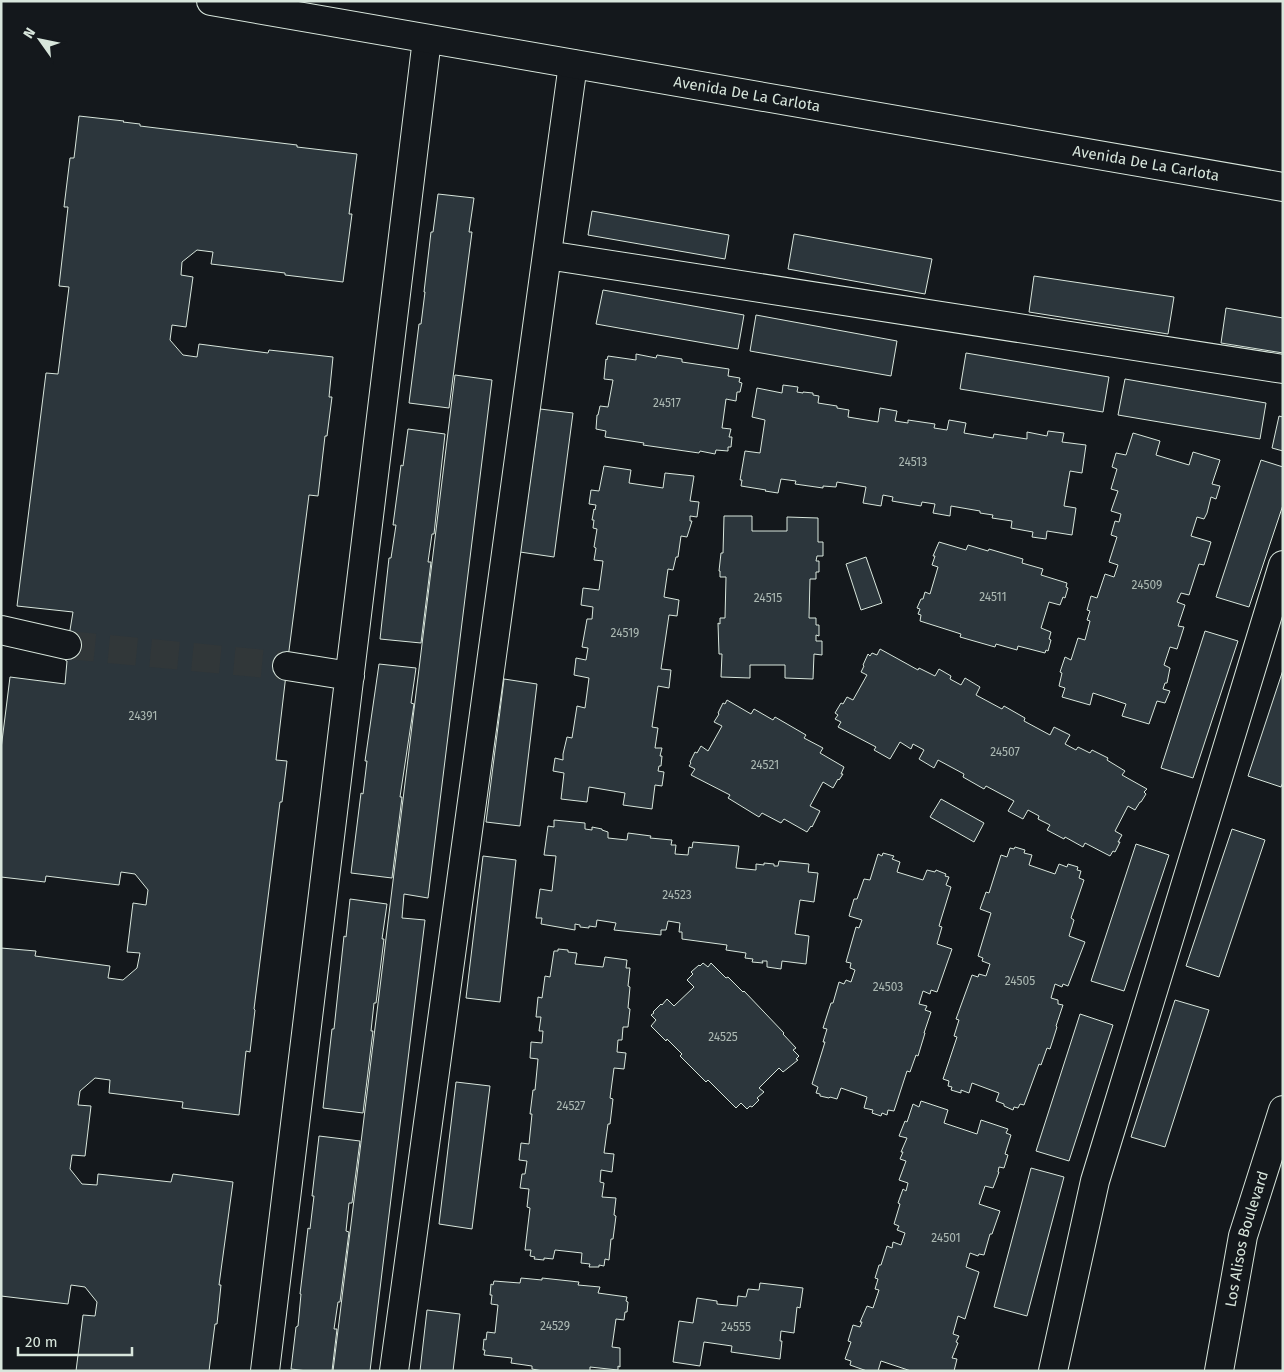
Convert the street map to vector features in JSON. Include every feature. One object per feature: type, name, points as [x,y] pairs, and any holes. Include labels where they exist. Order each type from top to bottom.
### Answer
[{"type":"main road","name":"Avenida De La Carlota","points":[[211,1],[1283,187]]},
{"type":"main road","points":[[265,1371],[427,39]]},
{"type":"main road","points":[[394,1371],[573,64]]},
{"type":"main road","points":[[547,255],[1283,369]]},
{"type":"main road","points":[[1053,1371],[1095,1181],[1283,565]]},
{"type":"main road","points":[[1,630],[67,645]]},
{"type":"main road","points":[[287,666],[350,676]]},
{"type":"main road","name":"Los Alisos Boulevard","points":[[1219,1371],[1243,1236],[1283,1110]]},
{"type":"building","points":[[79,116],[124,121],[140,124],[140,126],[357,154],[349,214],[352,214],[343,282],[211,264],[213,252],[197,250],[182,262],[181,275],[193,277],[186,327],[172,325],[170,340],[183,355],[197,357],[199,344],[268,353],[269,350],[333,357],[329,397],[332,397],[327,436],[325,436],[318,496],[309,495],[287,666],[276,760],[287,761],[282,802],[280,802],[250,1052],[246,1051],[239,1115],[182,1108],[183,1102],[109,1093],[110,1080],[95,1078],[80,1091],[78,1105],[91,1106],[85,1156],[72,1155],[70,1169],[82,1184],[97,1185],[98,1174],[171,1182],[173,1174],[233,1182],[219,1285],[221,1285],[217,1324],[215,1324],[209,1371],[76,1371],[83,1315],[95,1316],[97,1302],[85,1287],[71,1285],[68,1304],[1,1296],[1,948],[36,951],[35,956],[110,966],[108,978],[123,980],[137,968],[140,953],[127,952],[133,903],[146,905],[148,890],[135,874],[121,872],[119,885],[46,876],[45,882],[1,877],[1,749],[10,677],[65,684],[67,661],[65,660],[73,612],[17,606],[46,373],[58,374],[69,287],[59,286],[68,207],[64,207],[70,158],[74,158]]},
{"type":"building","points":[[438,194],[474,198],[469,232],[472,232],[449,408],[409,403],[419,324],[421,324],[431,232],[433,232]]},
{"type":"building","points":[[592,211],[729,235],[725,259],[588,235]]},
{"type":"building","points":[[794,234],[932,259],[925,294],[788,269]]},
{"type":"building","points":[[1034,276],[1174,297],[1168,334],[1029,312]]},
{"type":"building","points":[[603,290],[744,315],[738,349],[596,324]]},
{"type":"building","points":[[1226,308],[1283,318],[1283,353],[1221,343]]},
{"type":"building","points":[[756,315],[897,341],[891,376],[750,351]]},
{"type":"building","points":[[966,353],[1109,377],[1103,412],[960,389]]},
{"type":"building","points":[[636,354],[656,358],[657,355],[682,359],[682,362],[729,369],[728,376],[740,378],[739,382],[742,383],[740,392],[737,392],[736,401],[726,399],[722,428],[731,429],[729,437],[732,437],[731,447],[728,447],[728,451],[716,450],[715,454],[700,451],[699,453],[643,445],[644,443],[605,437],[606,431],[596,429],[600,406],[608,407],[613,380],[604,379],[606,359],[608,356],[636,360]]},
{"type":"building","points":[[455,375],[492,380],[428,898],[404,894],[402,918],[425,920],[370,1371],[333,1371]]},
{"type":"building","points":[[1125,379],[1266,403],[1260,439],[1118,415]]},
{"type":"building","points":[[783,385],[798,387],[797,392],[813,393],[813,395],[819,396],[818,403],[849,410],[848,417],[878,422],[880,408],[897,411],[895,421],[908,423],[908,420],[935,424],[934,428],[947,430],[949,420],[966,423],[964,433],[993,438],[994,434],[1027,439],[1027,432],[1047,436],[1048,431],[1064,433],[1062,442],[1086,445],[1082,473],[1070,471],[1064,506],[1076,508],[1072,535],[1047,531],[1046,539],[1032,537],[1033,532],[1011,528],[1012,521],[992,518],[993,515],[980,513],[980,511],[951,506],[950,516],[933,513],[935,504],[922,502],[921,506],[892,501],[893,497],[883,495],[881,506],[863,503],[866,487],[837,482],[836,487],[823,486],[823,488],[795,484],[796,481],[781,479],[778,493],[741,486],[742,480],[740,480],[745,451],[760,453],[765,420],[752,417],[757,388],[782,393]]},
{"type":"building","points":[[540,409],[573,413],[554,557],[520,552]]},
{"type":"building","points":[[1279,416],[1283,417],[1283,451],[1272,448]]},
{"type":"building","points":[[408,429],[445,434],[434,534],[432,534],[428,562],[431,562],[421,643],[380,639],[389,558],[391,558],[396,525],[393,525],[401,465],[403,466]]},
{"type":"building","points":[[1133,433],[1160,441],[1156,455],[1189,465],[1193,452],[1220,460],[1212,484],[1220,486],[1216,499],[1211,497],[1204,519],[1197,517],[1191,536],[1211,542],[1204,565],[1199,564],[1189,595],[1181,593],[1177,602],[1185,605],[1178,626],[1184,627],[1177,649],[1170,647],[1164,665],[1170,668],[1167,683],[1165,683],[1163,689],[1170,691],[1165,703],[1157,701],[1149,724],[1122,716],[1126,704],[1093,693],[1090,705],[1062,697],[1065,688],[1059,686],[1062,673],[1060,672],[1065,657],[1071,660],[1078,638],[1085,640],[1090,621],[1087,620],[1090,611],[1087,610],[1091,596],[1097,598],[1105,574],[1114,577],[1118,565],[1109,562],[1117,537],[1111,535],[1115,521],[1119,522],[1121,514],[1111,511],[1118,491],[1111,489],[1117,469],[1112,467],[1116,453],[1126,455]]},
{"type":"building","points":[[1261,460],[1283,467],[1283,505],[1249,607],[1216,597]]},
{"type":"building","points":[[604,466],[631,470],[629,483],[663,488],[665,473],[694,476],[690,501],[699,502],[697,517],[690,516],[690,521],[692,521],[687,537],[681,536],[678,557],[676,557],[673,570],[668,569],[664,597],[679,600],[677,616],[669,615],[661,669],[671,670],[669,688],[658,686],[652,727],[658,728],[655,748],[662,748],[660,756],[662,756],[661,766],[659,766],[658,771],[664,772],[662,786],[655,785],[652,809],[623,805],[625,793],[589,787],[587,802],[561,799],[564,773],[553,771],[555,758],[563,760],[567,737],[572,738],[577,706],[585,708],[589,678],[574,675],[576,658],[586,660],[588,648],[582,647],[587,619],[592,619],[593,607],[581,605],[583,588],[599,590],[603,561],[594,560],[597,529],[593,528],[594,520],[592,520],[596,505],[589,504],[591,490],[599,491]]},
{"type":"building","points":[[724,516],[752,516],[752,531],[787,531],[787,517],[818,518],[818,542],[823,542],[823,556],[817,556],[816,561],[819,561],[819,572],[816,572],[816,579],[810,579],[809,618],[816,618],[816,625],[819,625],[819,636],[816,635],[816,641],[822,641],[822,655],[814,654],[813,679],[785,678],[785,665],[750,665],[750,678],[721,677],[722,654],[719,654],[718,623],[720,624],[720,618],[725,618],[726,577],[720,577],[719,571],[721,553],[723,553]]},
{"type":"building","points":[[939,542],[966,550],[968,545],[988,551],[989,549],[1023,559],[1022,563],[1043,569],[1041,575],[1067,583],[1066,587],[1068,588],[1065,598],[1063,597],[1060,605],[1049,602],[1041,628],[1051,632],[1048,651],[1046,650],[1045,653],[1018,646],[1017,650],[996,644],[995,647],[960,637],[961,634],[920,621],[921,615],[918,614],[920,609],[917,608],[925,592],[930,594],[938,567],[932,565],[935,556],[933,556]]},
{"type":"building","points":[[866,557],[882,603],[861,610],[846,564]]},
{"type":"building","points":[[1205,631],[1238,641],[1193,778],[1161,768]]},
{"type":"building","points":[[880,649],[918,670],[919,668],[935,676],[939,669],[951,676],[950,679],[961,685],[965,678],[980,687],[976,695],[1002,709],[1004,706],[1025,718],[1024,721],[1050,735],[1054,727],[1070,735],[1065,744],[1076,750],[1078,747],[1090,753],[1092,750],[1108,758],[1107,760],[1125,771],[1122,775],[1147,789],[1144,792],[1146,794],[1135,810],[1128,806],[1115,831],[1122,835],[1115,852],[1113,851],[1110,856],[1085,843],[1083,847],[1065,837],[1064,839],[1047,830],[1050,825],[1038,819],[1039,816],[1028,810],[1023,819],[1008,811],[1014,801],[986,786],[984,789],[963,777],[964,774],[938,760],[934,768],[919,759],[924,750],[913,744],[911,749],[900,742],[890,759],[874,750],[876,747],[838,727],[841,722],[835,719],[838,715],[835,713],[847,697],[853,700],[867,675],[861,672],[868,654],[870,656],[872,653],[877,655]]},
{"type":"building","points":[[379,664],[416,668],[411,703],[414,704],[400,797],[402,797],[392,878],[351,873]]},
{"type":"building","points":[[1283,670],[1283,782],[1281,787],[1248,776]]},
{"type":"building","points":[[504,679],[537,684],[520,826],[486,822]]},
{"type":"building","points":[[727,700],[751,714],[754,709],[773,720],[775,717],[806,735],[804,738],[823,748],[820,753],[844,767],[841,774],[843,774],[833,788],[823,782],[810,806],[820,811],[812,827],[807,832],[784,819],[781,823],[762,813],[759,817],[728,798],[730,795],[691,775],[695,769],[689,766],[695,752],[697,753],[701,746],[708,751],[722,726],[714,722],[723,703],[725,704]]},
{"type":"building","points":[[941,799],[984,823],[974,842],[930,817]]},
{"type":"building","points":[[554,820],[585,823],[585,829],[592,830],[592,827],[608,832],[608,838],[627,840],[628,833],[672,840],[671,845],[676,845],[675,854],[688,855],[689,847],[692,848],[693,842],[739,846],[736,868],[756,870],[756,864],[764,865],[764,863],[778,866],[779,861],[809,864],[808,872],[818,873],[814,902],[800,900],[795,934],[809,936],[806,964],[782,961],[781,969],[767,967],[767,961],[762,961],[763,963],[752,962],[753,959],[745,958],[746,953],[726,950],[727,945],[682,939],[682,932],[679,932],[680,923],[668,921],[666,930],[661,930],[661,935],[614,930],[616,923],[597,920],[596,927],[580,927],[580,925],[575,924],[575,930],[541,924],[542,918],[536,918],[540,889],[552,891],[556,856],[544,855],[548,826],[554,827]]},
{"type":"building","points":[[1232,829],[1265,840],[1219,977],[1186,966]]},
{"type":"building","points":[[1136,844],[1169,855],[1124,991],[1091,981]]},
{"type":"building","points":[[1015,847],[1025,850],[1024,853],[1032,855],[1029,865],[1055,874],[1059,864],[1067,867],[1068,864],[1078,867],[1077,870],[1081,871],[1079,878],[1084,880],[1071,918],[1074,920],[1069,936],[1085,942],[1068,986],[1063,984],[1062,987],[1055,984],[1051,998],[1058,1000],[1058,1004],[1063,1005],[1050,1049],[1047,1048],[1041,1065],[1039,1064],[1024,1105],[1020,1104],[1018,1108],[1014,1107],[1013,1110],[996,1101],[999,1093],[972,1083],[969,1093],[961,1090],[961,1093],[951,1090],[952,1087],[948,1086],[949,1081],[943,1079],[957,1037],[954,1036],[959,1020],[956,1019],[972,975],[978,977],[979,974],[986,976],[990,964],[982,961],[983,958],[978,956],[991,913],[980,909],[986,892],[989,893],[1001,855],[1007,857],[1010,848],[1014,849]]},
{"type":"building","points":[[883,853],[894,856],[892,859],[900,862],[897,872],[923,880],[927,870],[935,872],[936,870],[949,877],[946,885],[951,887],[939,926],[942,927],[937,944],[952,949],[937,992],[931,990],[930,994],[923,991],[919,1004],[927,1006],[925,1010],[931,1012],[918,1056],[916,1055],[910,1072],[907,1071],[894,1111],[888,1110],[887,1115],[882,1113],[881,1116],[872,1113],[873,1110],[864,1108],[867,1097],[841,1088],[837,1099],[820,1096],[820,1094],[816,1093],[818,1087],[812,1084],[825,1042],[823,1042],[827,1029],[823,1028],[831,1003],[833,1003],[839,982],[844,984],[846,980],[851,982],[855,970],[850,968],[851,963],[846,962],[856,927],[859,928],[862,920],[849,916],[854,899],[857,899],[864,879],[870,880],[878,854],[882,856]]},
{"type":"building","points":[[483,856],[516,860],[500,1002],[466,998]]},
{"type":"building","points":[[350,899],[387,904],[376,1003],[374,1003],[371,1031],[373,1031],[363,1113],[323,1108]]},
{"type":"building","points":[[558,949],[577,953],[575,964],[603,967],[605,957],[627,960],[626,968],[630,968],[628,1027],[623,1027],[622,1040],[618,1040],[617,1052],[626,1053],[624,1069],[614,1068],[610,1098],[613,1099],[604,1153],[614,1154],[612,1172],[601,1170],[600,1182],[604,1183],[602,1197],[616,1198],[614,1215],[616,1216],[609,1260],[605,1259],[604,1266],[599,1265],[599,1267],[589,1267],[590,1264],[581,1263],[582,1253],[555,1250],[553,1259],[544,1258],[544,1260],[534,1259],[535,1257],[530,1256],[531,1250],[525,1250],[530,1208],[527,1207],[529,1189],[520,1188],[522,1174],[525,1174],[527,1161],[519,1160],[521,1143],[529,1144],[532,1114],[530,1114],[533,1090],[535,1090],[538,1059],[530,1058],[531,1042],[542,1043],[543,1031],[539,1031],[541,1017],[536,1017],[538,997],[542,998],[545,976],[550,977],[554,951],[558,951]]},
{"type":"building","points":[[703,963],[708,967],[711,963],[726,978],[728,977],[744,991],[784,1033],[796,1048],[793,1050],[799,1056],[796,1059],[798,1060],[783,1072],[779,1068],[759,1088],[764,1092],[757,1098],[759,1100],[752,1107],[750,1106],[747,1109],[741,1103],[736,1108],[708,1080],[706,1082],[680,1056],[682,1054],[651,1026],[656,1020],[651,1015],[661,1004],[667,999],[674,1006],[694,987],[687,980],[693,974],[691,972]]},
{"type":"building","points":[[1175,1000],[1209,1010],[1165,1147],[1131,1137]]},
{"type":"building","points":[[1080,1014],[1113,1025],[1069,1161],[1036,1151]]},
{"type":"building","points":[[456,1082],[490,1086],[472,1229],[439,1224]]},
{"type":"building","points":[[921,1101],[948,1110],[944,1123],[977,1134],[981,1120],[1008,1129],[1006,1133],[1011,1135],[1005,1154],[1008,1155],[1004,1168],[999,1167],[993,1188],[985,1186],[979,1204],[1000,1211],[992,1234],[990,1234],[984,1255],[979,1254],[978,1256],[970,1253],[966,1267],[979,1272],[965,1319],[958,1316],[953,1334],[959,1336],[952,1358],[957,1359],[954,1371],[911,1371],[881,1361],[878,1371],[867,1371],[850,1365],[851,1361],[845,1359],[851,1342],[848,1341],[853,1325],[860,1327],[862,1322],[860,1322],[867,1306],[873,1308],[879,1290],[875,1289],[878,1279],[875,1278],[887,1246],[892,1248],[893,1242],[901,1245],[905,1233],[897,1230],[899,1226],[894,1224],[900,1204],[898,1203],[903,1189],[906,1191],[908,1183],[899,1180],[906,1161],[900,1159],[907,1138],[899,1136],[905,1121],[907,1122],[913,1104],[919,1107]]},
{"type":"building","points":[[319,1136],[360,1141],[352,1203],[349,1203],[346,1231],[349,1232],[340,1302],[338,1302],[334,1329],[337,1329],[332,1371],[291,1369],[296,1327],[298,1326],[308,1228],[310,1229],[314,1196],[312,1196]]},
{"type":"building","points":[[1031,1168],[1064,1177],[1027,1316],[994,1307]]},
{"type":"building","points":[[521,1278],[579,1282],[578,1285],[600,1287],[598,1293],[627,1297],[627,1312],[625,1312],[624,1320],[616,1319],[612,1347],[620,1348],[620,1367],[618,1366],[618,1370],[590,1367],[590,1371],[543,1371],[532,1369],[532,1366],[511,1363],[512,1358],[484,1355],[484,1339],[486,1340],[487,1332],[495,1333],[498,1305],[491,1304],[491,1284],[493,1285],[494,1281],[520,1283]]},
{"type":"building","points":[[760,1283],[803,1288],[800,1308],[797,1307],[794,1333],[781,1331],[780,1359],[731,1352],[732,1346],[704,1342],[700,1366],[673,1362],[679,1321],[693,1323],[697,1298],[717,1301],[717,1304],[737,1306],[738,1296],[746,1297],[748,1289],[759,1290]]},
{"type":"building","points":[[427,1310],[460,1314],[453,1371],[420,1371]]},
{"type":"tunnel","points":[[67,645],[287,666]]}]
